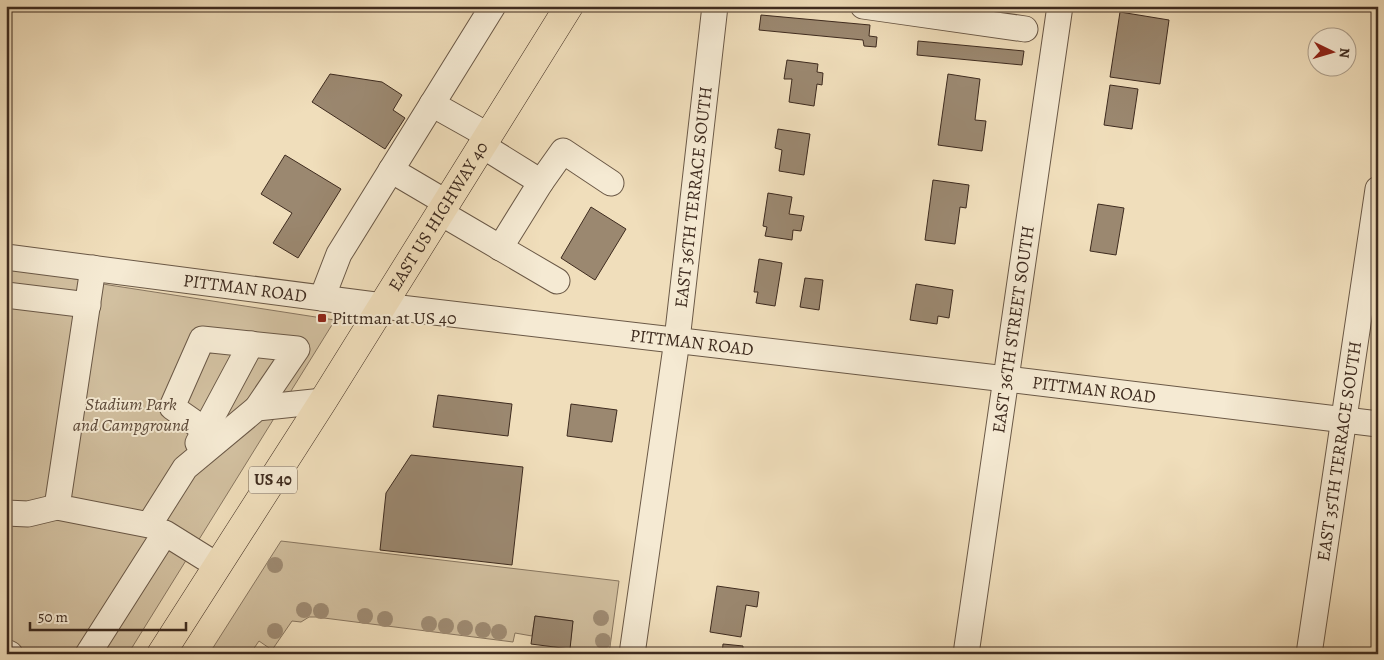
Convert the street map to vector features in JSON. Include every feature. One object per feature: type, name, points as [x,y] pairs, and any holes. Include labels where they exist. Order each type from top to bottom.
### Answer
[{"type":"main road","name":"EAST US HIGHWAY 40","points":[[161,654],[323,402],[569,6]]},
{"type":"street","points":[[322,298],[339,254],[493,6]]},
{"type":"street","name":"EAST 36TH TERRACE SOUTH","points":[[632,654],[677,340],[716,6]]},
{"type":"street","points":[[863,6],[1025,29]]},
{"type":"street","name":"EAST 36TH STREET SOUTH","points":[[966,654],[1060,6]]},
{"type":"street","points":[[432,104],[541,182]]},
{"type":"street","points":[[500,248],[563,150],[611,183]]},
{"type":"street","points":[[391,170],[500,248],[557,281]]},
{"type":"street","name":"EAST 35TH TERRACE SOUTH","points":[[1308,654],[1378,189]]},
{"type":"street","name":"PITTMAN ROAD","points":[[6,257],[383,306],[1006,378],[1378,424]]},
{"type":"street","points":[[57,507],[93,268]]},
{"type":"street","points":[[6,295],[88,305]]},
{"type":"street","points":[[185,468],[257,408],[297,348],[202,339],[172,407],[205,430]]},
{"type":"street","points":[[88,654],[157,529],[185,468],[251,344]]},
{"type":"street","points":[[257,408],[323,402]]},
{"type":"street","points":[[6,512],[28,514],[57,507],[157,529],[218,566]]},
{"type":"street","points":[[6,652],[10,654]]},
{"type":"green space","name":"Stadium Park and Campground","points":[[6,267],[335,320],[128,654],[6,654]]},
{"type":"green space","points":[[281,541],[619,581],[609,654],[569,654],[573,621],[535,616],[532,636],[515,633],[513,642],[309,617],[301,622],[292,621],[272,650],[259,641],[250,654],[209,654]]},
{"type":"building","points":[[1120,12],[1169,20],[1160,84],[1110,77]]},
{"type":"building","points":[[761,15],[870,25],[869,36],[877,37],[876,47],[864,46],[863,40],[759,30]]},
{"type":"building","points":[[918,41],[1024,51],[1022,65],[917,55]]},
{"type":"building","points":[[787,60],[818,64],[817,72],[823,73],[822,85],[817,84],[814,106],[789,102],[792,79],[784,79]]},
{"type":"building","points":[[330,74],[382,82],[402,95],[393,110],[405,118],[385,149],[312,102]]},
{"type":"building","points":[[948,74],[980,79],[975,120],[986,121],[982,151],[938,145]]},
{"type":"building","points":[[1110,85],[1138,89],[1132,129],[1104,125]]},
{"type":"building","points":[[778,129],[810,134],[804,175],[779,171],[782,150],[775,148]]},
{"type":"building","points":[[285,155],[341,189],[298,258],[273,243],[292,213],[261,194]]},
{"type":"building","points":[[933,180],[969,185],[966,208],[960,207],[955,244],[925,240]]},
{"type":"building","points":[[768,193],[792,197],[789,214],[804,216],[801,231],[793,230],[792,240],[765,236],[767,227],[763,226]]},
{"type":"building","points":[[1098,204],[1124,208],[1116,255],[1090,251]]},
{"type":"building","points":[[591,207],[626,229],[595,280],[561,258]]},
{"type":"building","points":[[759,259],[782,263],[775,306],[756,303],[758,292],[754,292]]},
{"type":"building","points":[[805,278],[823,280],[819,310],[800,307]]},
{"type":"building","points":[[916,284],[953,290],[949,318],[938,316],[937,324],[910,320]]},
{"type":"building","points":[[438,395],[512,404],[508,436],[433,427]]},
{"type":"building","points":[[571,404],[617,410],[612,442],[567,436]]},
{"type":"building","points":[[411,455],[523,467],[512,565],[380,550],[386,493]]},
{"type":"building","points":[[717,586],[759,592],[757,607],[746,605],[741,637],[710,632]]},
{"type":"building","points":[[535,616],[573,621],[570,649],[531,644]]},
{"type":"building","points":[[723,644],[743,646],[743,654],[722,654]]},
{"type":"place","name":"Pittman at US 40","points":[[322,318]]}]
